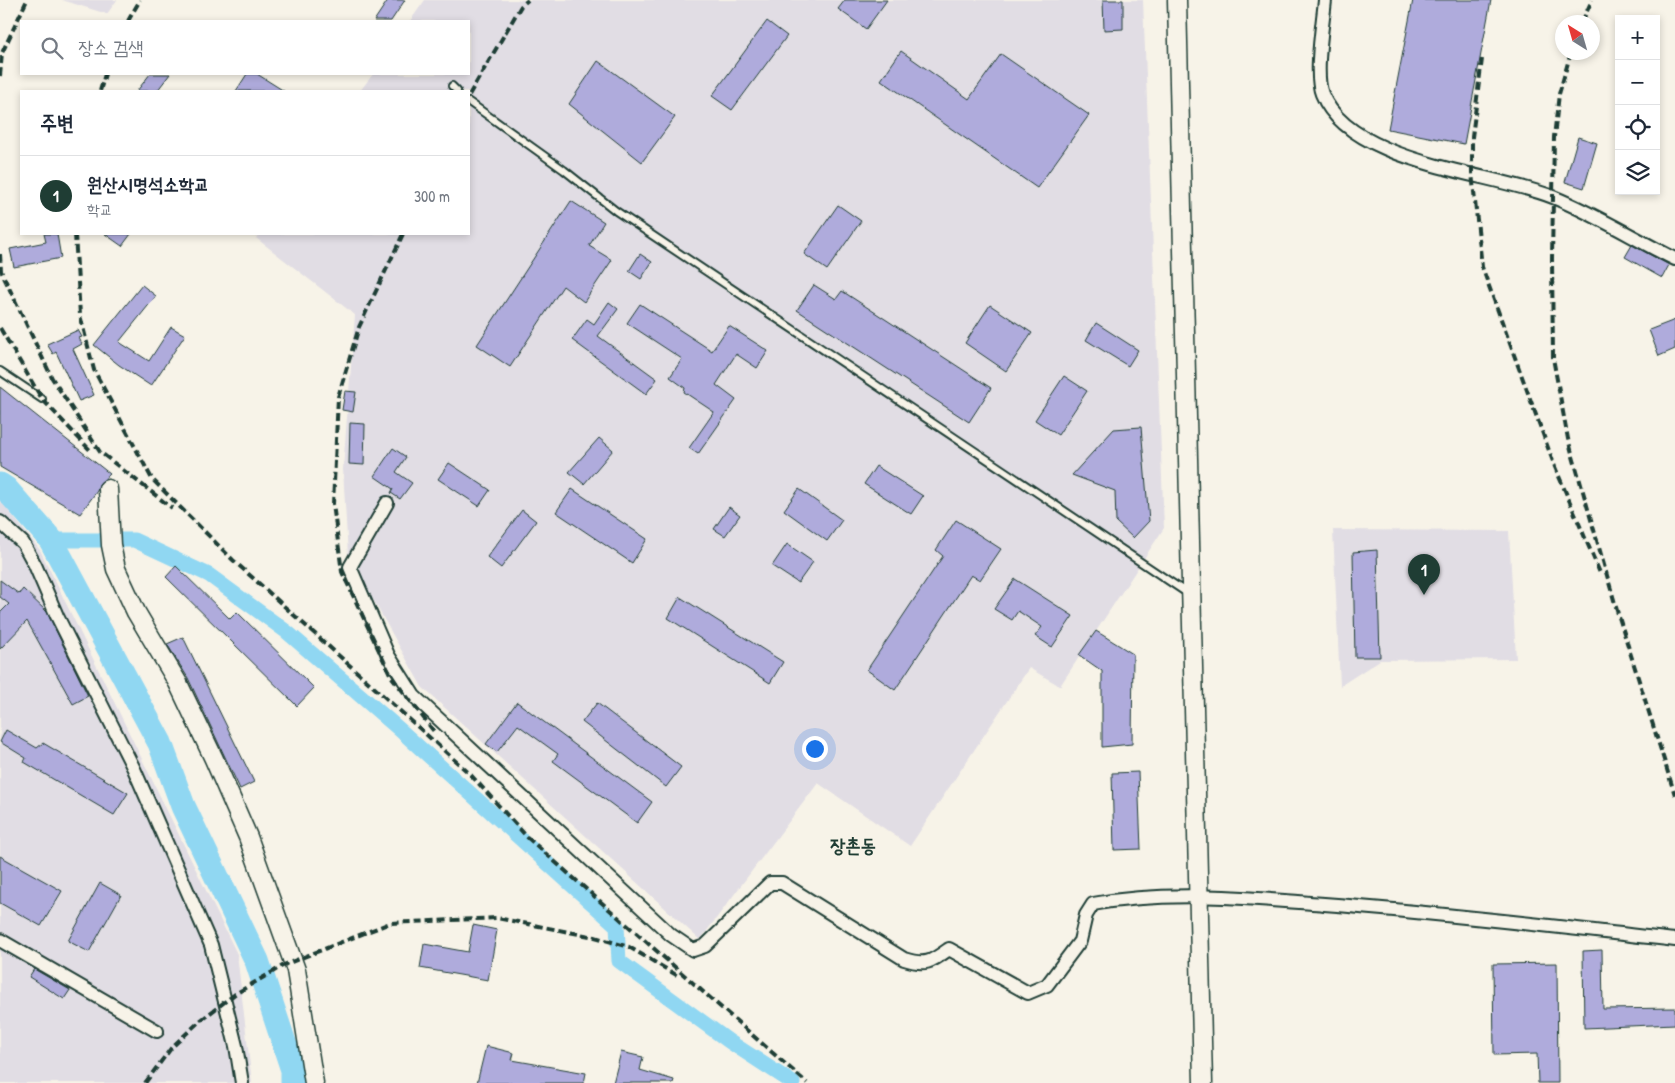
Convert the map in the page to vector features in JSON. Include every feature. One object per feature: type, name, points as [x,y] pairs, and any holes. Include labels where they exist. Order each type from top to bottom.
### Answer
[{"type":"street","points":[[1177,0],[1193,597],[1203,1083]]},
{"type":"street","points":[[1325,0],[1319,67],[1322,94],[1337,117],[1359,136],[1401,156],[1472,173],[1553,197],[1675,259]]},
{"type":"street","points":[[108,488],[111,545],[116,569],[136,612],[178,683],[248,837],[296,970],[314,1083]]},
{"type":"street","points":[[388,503],[350,567],[388,655],[414,696],[671,935],[693,950],[705,946],[770,883],[782,883],[904,959],[920,964],[937,958],[949,949],[1028,993],[1047,985],[1080,941],[1086,915],[1094,904],[1118,899],[1200,897],[1455,914],[1675,940]]},
{"type":"street","points":[[0,522],[23,544],[35,565],[57,616],[134,769],[211,945],[236,1046],[242,1083]]},
{"type":"street","points":[[0,940],[157,1031]]},
{"type":"lane","points":[[452,86],[456,90]]},
{"type":"lane","points":[[470,103],[564,170],[616,212],[1193,597]]},
{"type":"lane","points":[[0,371],[42,400]]},
{"type":"shaded area","points":[[62,0],[117,0],[107,14]]},
{"type":"shaded area","points":[[425,0],[1143,0],[1164,528],[1060,686],[1029,668],[910,846],[818,783],[700,940],[422,687],[348,555],[343,469],[355,315],[256,238],[258,235],[470,235],[470,90],[361,90],[372,75],[470,75],[470,20],[411,20]]},
{"type":"shaded area","points":[[0,500],[40,550],[237,954],[252,1083],[0,1083]]},
{"type":"shaded area","points":[[1333,530],[1509,531],[1516,659],[1380,660],[1340,686]]},
{"type":"building","points":[[388,0],[405,0],[392,20],[375,20]]},
{"type":"building","points":[[845,0],[887,0],[866,29],[838,9]]},
{"type":"building","points":[[1103,0],[1123,0],[1123,29],[1104,30]]},
{"type":"building","points":[[1413,0],[1491,0],[1464,144],[1388,129]]},
{"type":"building","points":[[767,21],[787,36],[732,110],[712,96]]},
{"type":"building","points":[[901,51],[969,99],[1001,54],[1089,115],[1037,188],[881,80]]},
{"type":"building","points":[[598,61],[675,117],[642,162],[569,104]]},
{"type":"building","points":[[149,75],[169,75],[158,90],[138,90]]},
{"type":"building","points":[[246,75],[259,75],[282,90],[237,90]]},
{"type":"building","points":[[1578,137],[1597,143],[1584,188],[1565,182]]},
{"type":"building","points":[[571,201],[604,222],[589,246],[612,260],[584,302],[563,286],[510,367],[477,345]]},
{"type":"building","points":[[838,205],[861,221],[827,270],[804,254]]},
{"type":"building","points":[[44,235],[57,235],[61,258],[14,267],[10,249],[46,242]]},
{"type":"building","points":[[106,235],[130,235],[122,246]]},
{"type":"building","points":[[1632,245],[1669,265],[1662,278],[1625,257]]},
{"type":"building","points":[[640,254],[652,262],[641,279],[629,271]]},
{"type":"building","points":[[142,285],[156,296],[119,342],[149,361],[171,327],[185,335],[151,386],[119,365],[94,345]]},
{"type":"building","points":[[814,285],[836,299],[842,291],[991,388],[969,422],[797,310]]},
{"type":"building","points":[[609,302],[618,309],[598,336],[657,379],[646,394],[572,340],[587,319],[594,324]]},
{"type":"building","points":[[640,304],[712,351],[729,326],[768,351],[757,368],[736,354],[716,385],[736,400],[698,454],[689,448],[714,412],[684,392],[685,388],[670,377],[682,359],[627,323]]},
{"type":"building","points":[[990,305],[1032,333],[1006,371],[965,343]]},
{"type":"building","points":[[1675,320],[1675,349],[1659,356],[1649,330]]},
{"type":"building","points":[[1096,323],[1138,350],[1128,366],[1086,340]]},
{"type":"building","points":[[78,330],[82,337],[79,338],[82,344],[73,349],[94,395],[79,401],[56,352],[53,354],[47,344]]},
{"type":"building","points":[[1064,376],[1087,391],[1058,435],[1035,420]]},
{"type":"building","points":[[0,387],[110,474],[99,484],[97,491],[80,514],[0,467]]},
{"type":"building","points":[[345,391],[356,392],[353,412],[342,410]]},
{"type":"building","points":[[350,423],[365,424],[364,465],[349,464]]},
{"type":"building","points":[[1141,427],[1149,521],[1133,538],[1116,522],[1115,491],[1072,475],[1114,429]]},
{"type":"building","points":[[599,438],[613,450],[584,484],[569,472]]},
{"type":"building","points":[[393,448],[406,457],[396,472],[412,483],[400,499],[391,493],[393,489],[374,476]]},
{"type":"building","points":[[449,463],[490,490],[479,506],[438,479]]},
{"type":"building","points":[[876,466],[923,496],[911,514],[864,484]]},
{"type":"building","points":[[572,489],[647,539],[632,563],[556,512]]},
{"type":"building","points":[[799,489],[842,520],[827,541],[784,510]]},
{"type":"building","points":[[729,507],[740,515],[725,536],[714,529]]},
{"type":"building","points":[[522,510],[536,521],[501,568],[487,557]]},
{"type":"building","points":[[956,520],[1001,549],[980,580],[971,575],[895,690],[867,670],[943,556],[936,550]]},
{"type":"building","points":[[787,544],[813,562],[798,583],[772,566]]},
{"type":"building","points":[[1377,550],[1380,657],[1355,657],[1353,552]]},
{"type":"building","points":[[176,566],[230,619],[237,612],[314,688],[297,706],[166,577]]},
{"type":"building","points":[[1015,579],[1073,616],[1052,647],[1035,636],[1042,627],[1018,611],[1012,620],[994,609]]},
{"type":"building","points":[[0,580],[19,594],[23,589],[47,612],[88,696],[73,704],[27,621],[0,649],[0,613],[9,604],[0,597]]},
{"type":"building","points":[[680,597],[783,662],[770,683],[668,618]]},
{"type":"building","points":[[1096,631],[1133,654],[1132,744],[1102,747],[1102,671],[1079,655]]},
{"type":"building","points":[[183,637],[254,782],[240,789],[188,678],[167,644]]},
{"type":"building","points":[[517,702],[652,802],[637,823],[553,761],[558,754],[518,725],[497,752],[486,744]]},
{"type":"building","points":[[597,703],[681,767],[666,787],[582,722]]},
{"type":"building","points":[[6,730],[37,748],[43,743],[128,793],[114,815],[24,762],[26,758],[0,742]]},
{"type":"building","points":[[1138,772],[1141,849],[1114,850],[1112,773]]},
{"type":"building","points":[[0,856],[62,891],[41,926],[0,903]]},
{"type":"building","points":[[100,883],[121,895],[89,952],[68,941]]},
{"type":"building","points":[[473,925],[497,930],[488,980],[420,968],[424,944],[468,952]]},
{"type":"building","points":[[1602,950],[1603,1009],[1675,1008],[1675,1024],[1584,1028],[1583,951]]},
{"type":"building","points":[[1557,963],[1558,1083],[1538,1083],[1537,1054],[1494,1055],[1493,964]]},
{"type":"building","points":[[34,969],[70,990],[64,999],[29,977]]},
{"type":"building","points":[[486,1046],[514,1053],[512,1060],[586,1073],[584,1083],[477,1083]]},
{"type":"building","points":[[621,1052],[643,1057],[640,1070],[674,1080],[673,1083],[613,1083]]},
{"type":"waterway","points":[[0,485],[6,489],[51,540],[160,743],[183,806],[257,961],[293,1070],[293,1083]]},
{"type":"waterway","points":[[51,540],[134,540],[209,575],[287,632],[399,729],[617,926],[619,961],[730,1042],[793,1083]]},
{"type":"railway","points":[[0,76],[2,53],[27,0]]},
{"type":"railway","points":[[129,20],[140,0]]},
{"type":"railway","points":[[470,93],[521,6],[528,0]]},
{"type":"railway","points":[[1585,15],[1592,0]]},
{"type":"railway","points":[[1482,59],[1472,137],[1472,173],[1482,267],[1555,467],[1600,573]]},
{"type":"railway","points":[[1569,60],[1559,94],[1554,137],[1553,358],[1568,439],[1618,614],[1675,795]]},
{"type":"railway","points":[[100,90],[105,75]]},
{"type":"railway","points":[[75,235],[80,315],[94,370],[152,479],[233,560],[470,774],[528,838],[807,1083]]},
{"type":"railway","points":[[403,235],[359,327],[338,397],[333,504],[342,572],[391,676],[436,734]]},
{"type":"railway","points":[[0,254],[1,271],[52,378],[100,452],[172,508]]},
{"type":"railway","points":[[0,328],[42,399],[90,450]]},
{"type":"railway","points":[[145,1083],[172,1047],[201,1020],[235,994],[286,964],[390,923],[497,918],[595,937],[629,947],[678,976]]},
{"type":"place","name":"원산시명석소학교","points":[[1424,595]]},
{"type":"district","name":"장촌동","points":[[853,845]]}]
